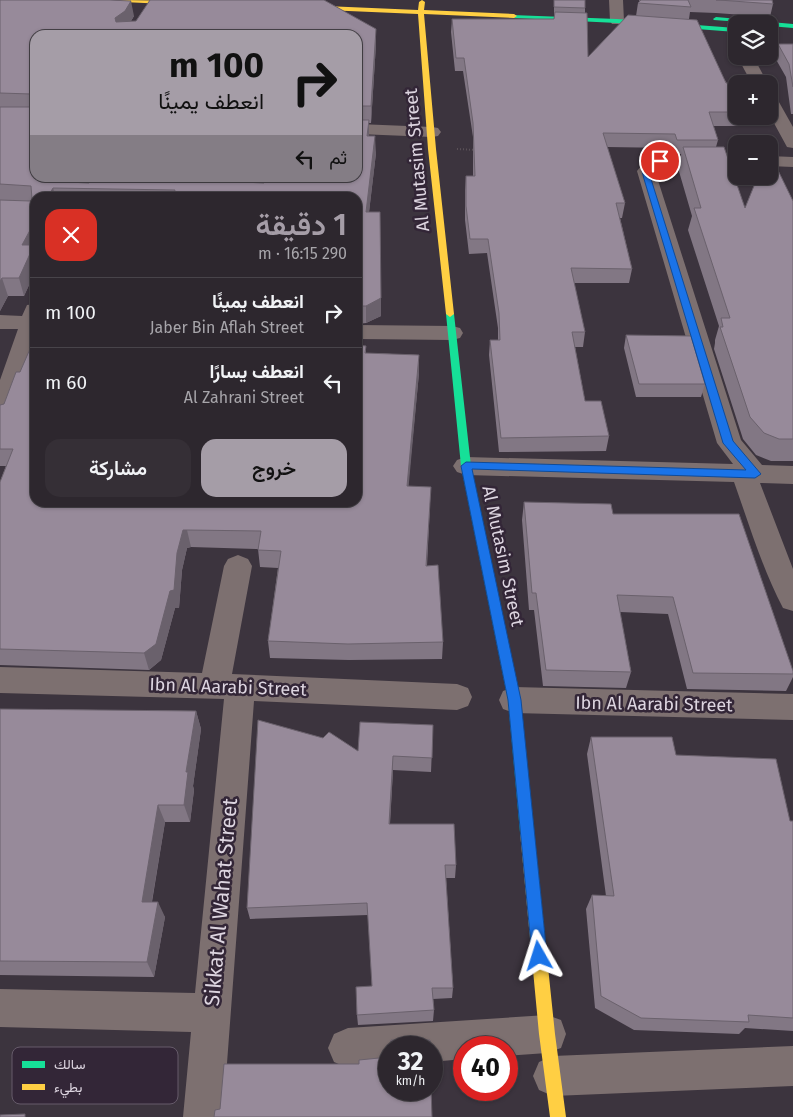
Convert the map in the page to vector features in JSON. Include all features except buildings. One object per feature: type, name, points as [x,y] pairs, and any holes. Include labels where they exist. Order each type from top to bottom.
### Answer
[{"type":"street","points":[[123,0],[199,3]]},
{"type":"street","points":[[380,0],[422,7]]},
{"type":"street","points":[[143,17],[153,1]]},
{"type":"street","points":[[162,18],[170,2]]},
{"type":"street","points":[[286,7],[422,7],[617,11],[728,29]]},
{"type":"street","name":"Al Mutasim Street","points":[[422,7],[432,140],[466,466],[514,700],[547,1034],[558,1117]]},
{"type":"street","points":[[778,27],[793,26]]},
{"type":"street","points":[[778,33],[793,35]]},
{"type":"street","points":[[778,116],[793,143]]},
{"type":"street","points":[[362,131],[432,140]]},
{"type":"street","points":[[728,161],[660,161],[651,165],[646,171],[728,443],[749,474],[774,558],[793,600]]},
{"type":"street","points":[[778,161],[793,162]]},
{"type":"street","points":[[0,322],[30,319]]},
{"type":"street","points":[[0,415],[30,328]]},
{"type":"street","points":[[362,332],[452,333]]},
{"type":"street","points":[[466,466],[793,475]]},
{"type":"street","name":"Sikkat Al Wahat Street","points":[[203,1117],[212,1013],[227,686],[238,566]]},
{"type":"street","name":"Ibn Al Aarabi Street","points":[[0,680],[227,686],[457,697]]},
{"type":"street","name":"Ibn Al Aarabi Street","points":[[514,700],[793,707]]},
{"type":"street","points":[[0,1008],[212,1013]]},
{"type":"street","points":[[348,1048],[547,1034]]},
{"type":"street","points":[[553,1076],[775,1066]]},
{"type":"path","points":[[432,140],[480,150]]},
{"type":"traffic: fast","points":[[514,16],[728,29]]},
{"type":"traffic: fast","points":[[716,19],[793,26]]},
{"type":"traffic: fast","points":[[450,314],[466,466],[514,700],[527,832]]},
{"type":"traffic: slow","points":[[123,0],[187,3]]},
{"type":"traffic: slow","points":[[422,2],[421,12],[432,149],[450,314]]},
{"type":"traffic: slow","points":[[302,7],[514,16]]},
{"type":"traffic: slow","points":[[527,832],[547,1034],[558,1117]]},
{"type":"route","points":[[539,956],[514,700],[466,466],[755,474],[728,443],[646,171],[651,165],[660,161]]}]
